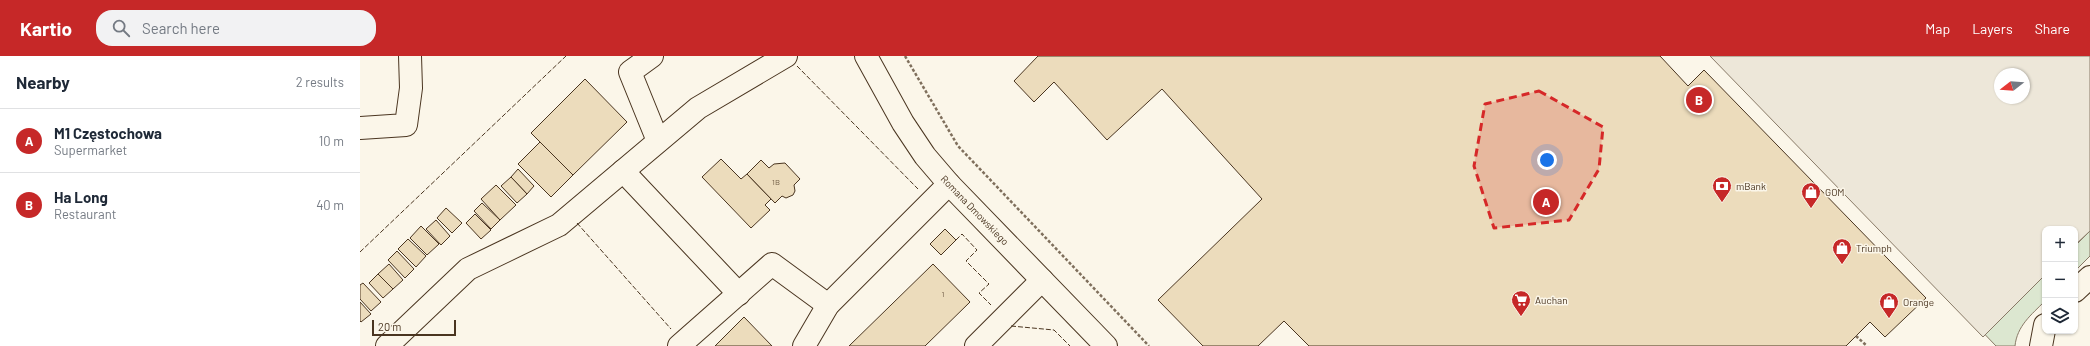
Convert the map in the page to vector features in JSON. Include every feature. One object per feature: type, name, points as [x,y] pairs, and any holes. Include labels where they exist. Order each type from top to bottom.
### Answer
[{"type":"street","points":[[360,128],[406,125],[411,88],[410,56]]},
{"type":"street","points":[[652,56],[630,72],[658,141]]},
{"type":"street","points":[[387,346],[468,269],[559,225],[698,108],[786,56]]},
{"type":"street","name":"Romana Dmowskiego","points":[[866,56],[903,123],[925,156],[949,184],[1106,346]]},
{"type":"street","points":[[623,171],[739,294]]},
{"type":"street","points":[[804,346],[828,305],[949,184]]},
{"type":"street","points":[[679,346],[772,264],[828,305]]},
{"type":"street","points":[[2078,288],[2090,276]]},
{"type":"street","points":[[976,346],[1042,280]]},
{"type":"street","points":[[2041,346],[2043,334]]},
{"type":"path","points":[[905,56],[958,146],[1149,346]]},
{"type":"path","points":[[1856,336],[1866,346]]},
{"type":"highlighted area","points":[[1539,91],[1603,127],[1599,169],[1569,220],[1494,228],[1474,166],[1485,104]]},
{"type":"green space","points":[[2090,231],[2090,256],[2078,268],[2078,262],[2078,243]]},
{"type":"green space","points":[[2042,277],[2042,304],[2022,327],[2016,339],[2015,346],[1996,346],[1974,323]]},
{"type":"shaded area","points":[[1710,56],[2090,56],[2090,231],[2078,242],[2078,226],[2042,226],[2042,278],[1983,337]]},
{"type":"building","points":[[1038,56],[1660,56],[1688,86],[1704,70],[1926,298],[1885,337],[1870,322],[1846,346],[1309,346],[1284,321],[1258,346],[1203,346],[1158,300],[1262,199],[1162,89],[1107,140],[1054,82],[1034,102],[1014,81]]},
{"type":"building","points":[[585,79],[627,122],[573,175],[531,133]]},
{"type":"building","points":[[540,142],[573,175],[551,197],[518,164]]},
{"type":"building","points":[[721,159],[741,179],[747,174],[771,199],[765,205],[770,210],[751,228],[702,177]]},
{"type":"building","points":[[761,160],[769,168],[774,164],[785,163],[800,179],[794,185],[795,191],[793,195],[786,198],[782,196],[775,203],[747,174]]},
{"type":"building","points":[[518,169],[534,186],[527,194],[511,177]]},
{"type":"building","points":[[511,177],[527,194],[517,203],[501,186]]},
{"type":"building","points":[[496,185],[516,205],[500,220],[481,199]]},
{"type":"building","points":[[482,203],[500,220],[491,229],[474,211]]},
{"type":"building","points":[[446,208],[462,223],[452,233],[437,218]]},
{"type":"building","points":[[475,214],[491,230],[481,239],[466,223]]},
{"type":"building","points":[[436,220],[450,236],[441,245],[426,229]]},
{"type":"building","points":[[421,226],[439,244],[427,255],[410,238]]},
{"type":"building","points":[[945,229],[956,240],[941,255],[930,244]]},
{"type":"building","points":[[408,239],[426,256],[416,267],[398,249]]},
{"type":"building","points":[[397,251],[414,269],[405,278],[388,260]]},
{"type":"building","points":[[389,264],[403,280],[393,289],[378,274]]},
{"type":"building","points":[[933,264],[970,302],[925,346],[849,346]]},
{"type":"building","points":[[378,274],[393,289],[383,298],[369,283]]},
{"type":"building","points":[[363,283],[381,302],[371,311],[360,299],[360,285]]},
{"type":"building","points":[[360,302],[371,314],[361,322],[360,321]]},
{"type":"building","points":[[744,317],[772,346],[715,346]]},
{"type":"fence","points":[[360,252],[566,56]]},
{"type":"fence","points":[[797,66],[918,189]]},
{"type":"fence","points":[[577,223],[671,329]]},
{"type":"fence","points":[[956,240],[962,234],[977,250],[966,261],[989,284],[979,293],[991,305]]},
{"type":"fence","points":[[1011,326],[1054,330],[1070,346]]},
{"type":"place","name":"Ha Long","points":[[1699,100]]},
{"type":"place","name":"M1 Częstochowa","points":[[1546,202]]},
{"type":"place","name":"mBank","points":[[1722,203]]},
{"type":"place","name":"GOM","points":[[1811,209]]},
{"type":"place","name":"Triumph","points":[[1842,265]]},
{"type":"place","name":"Auchan","points":[[1521,317]]},
{"type":"place","name":"Orange","points":[[1889,319]]}]
